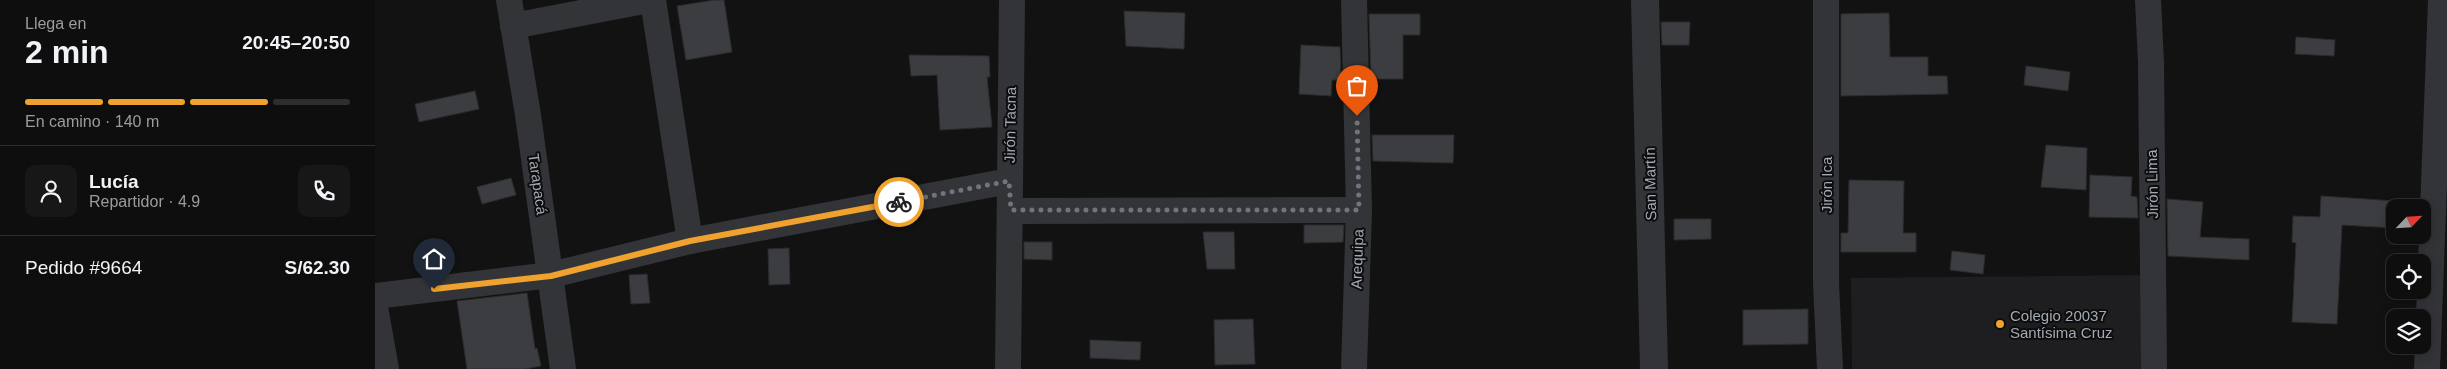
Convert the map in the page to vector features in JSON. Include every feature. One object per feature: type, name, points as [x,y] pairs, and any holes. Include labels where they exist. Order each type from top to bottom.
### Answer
[{"type":"street","name":"Tarapacá","points":[[509,0],[551,276],[563,369]]},
{"type":"street","points":[[513,26],[651,0],[690,241]]},
{"type":"street","name":"Jirón Tacna","points":[[1008,369],[1011,210],[1009,181],[1011,0]]},
{"type":"street","name":"Arequipa","points":[[1354,0],[1359,210],[1354,369]]},
{"type":"street","name":"San Martín","points":[[1645,0],[1654,369]]},
{"type":"street","name":"Jirón Ica","points":[[1825,0],[1826,273],[1830,369]]},
{"type":"street","name":"Jirón Lima","points":[[2148,0],[2151,63],[2154,369]]},
{"type":"street","points":[[2427,369],[2441,0]]},
{"type":"street","points":[[375,296],[551,276],[690,241],[1009,181]]},
{"type":"street","points":[[1011,210],[1359,210]]},
{"type":"street","points":[[375,307],[386,369]]},
{"type":"shaded area","name":"Colegio 20037 Santísima Cruz","points":[[2148,275],[2150,369],[1852,369],[1851,278]]},
{"type":"building","points":[[724,0],[732,52],[686,60],[677,6]]},
{"type":"building","points":[[1124,11],[1185,13],[1184,49],[1126,46]]},
{"type":"building","points":[[1889,13],[1890,57],[1928,57],[1928,76],[1947,76],[1948,94],[1841,96],[1841,14]]},
{"type":"building","points":[[1369,14],[1420,14],[1420,35],[1403,35],[1403,79],[1371,79]]},
{"type":"building","points":[[1661,22],[1690,22],[1689,45],[1662,45]]},
{"type":"building","points":[[2296,37],[2335,40],[2334,56],[2295,54]]},
{"type":"building","points":[[1301,45],[1340,47],[1341,80],[1332,80],[1331,96],[1299,94]]},
{"type":"building","points":[[909,55],[989,56],[990,77],[987,77],[992,127],[940,130],[937,75],[911,76]]},
{"type":"building","points":[[2026,66],[2070,72],[2068,91],[2024,85]]},
{"type":"building","points":[[475,91],[479,109],[419,122],[415,104]]},
{"type":"building","points":[[1372,135],[1454,135],[1453,163],[1373,161]]},
{"type":"building","points":[[2046,145],[2087,148],[2086,190],[2041,187]]},
{"type":"building","points":[[2090,175],[2132,177],[2131,196],[2137,197],[2138,218],[2089,217]]},
{"type":"building","points":[[511,178],[516,195],[482,204],[477,187]]},
{"type":"building","points":[[1849,180],[1904,181],[1903,233],[1916,233],[1916,252],[1841,252],[1841,233],[1848,233]]},
{"type":"building","points":[[2321,196],[2386,200],[2386,227],[2342,225],[2337,324],[2292,322],[2296,243],[2292,242],[2293,216],[2320,217]]},
{"type":"building","points":[[2167,199],[2203,202],[2200,237],[2249,239],[2249,260],[2168,256]]},
{"type":"building","points":[[1674,219],[1711,219],[1711,239],[1674,240]]},
{"type":"building","points":[[1304,225],[1344,225],[1343,242],[1304,243]]},
{"type":"building","points":[[1203,232],[1234,232],[1235,269],[1207,269]]},
{"type":"building","points":[[1024,242],[1052,242],[1052,260],[1024,259]]},
{"type":"building","points":[[789,248],[790,284],[769,285],[768,249]]},
{"type":"building","points":[[1952,251],[1985,255],[1983,274],[1950,270]]},
{"type":"building","points":[[647,274],[650,303],[631,304],[629,275]]},
{"type":"building","points":[[527,293],[535,349],[537,348],[541,366],[525,369],[467,369],[457,301]]},
{"type":"building","points":[[1808,309],[1808,344],[1743,345],[1743,310]]},
{"type":"building","points":[[1253,319],[1255,364],[1215,365],[1214,320]]},
{"type":"building","points":[[1090,340],[1141,342],[1140,360],[1090,358]]},
{"type":"way so far","points":[[899,202],[1009,181],[1011,210],[1359,210],[1357,116]]},
{"type":"place","name":"Colegio 20037 Santísima Cruz","points":[[2000,324]]},
{"type":"route","points":[[434,289],[551,276],[690,241],[899,202]]}]
